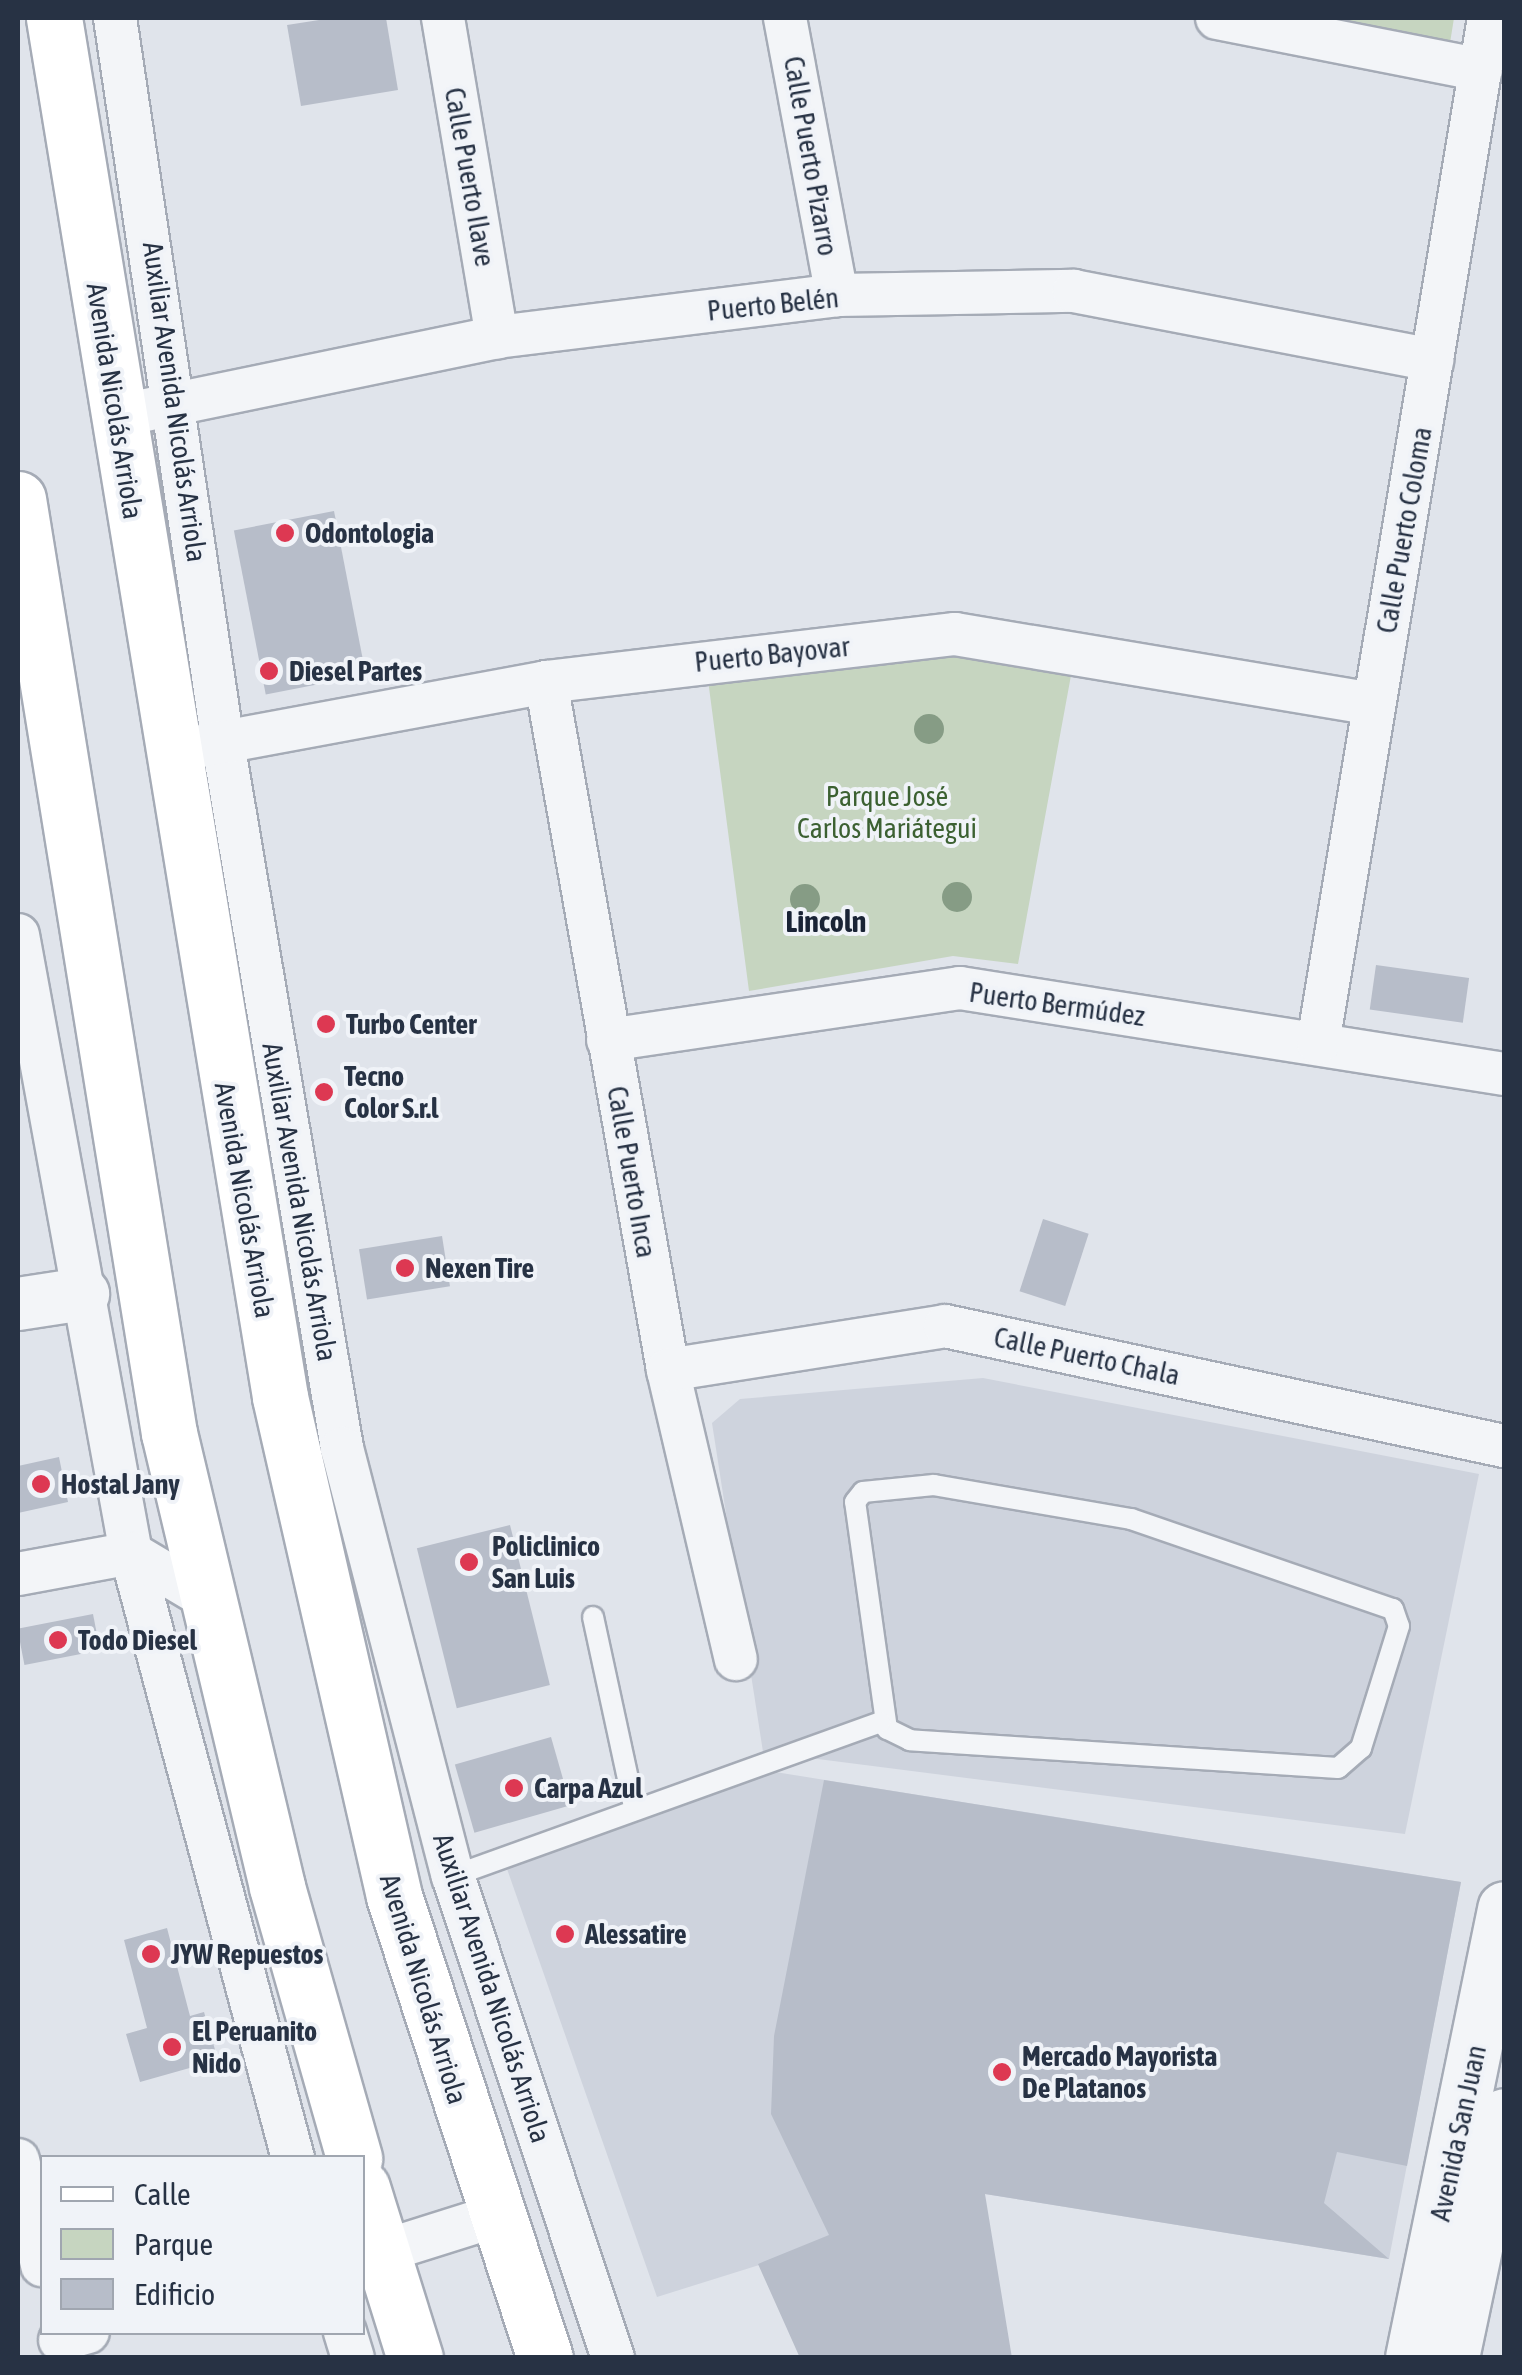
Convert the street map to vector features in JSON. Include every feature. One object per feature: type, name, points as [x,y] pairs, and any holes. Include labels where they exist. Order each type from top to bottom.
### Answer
[{"type":"main road","name":"Avenida Nicolás Arriola","points":[[54,18],[117,416],[197,747],[280,1397],[394,1896],[545,2358]]},
{"type":"main road","points":[[18,499],[24,588],[203,1596],[353,2155]]},
{"type":"main road","points":[[365,2208],[372,2256],[415,2358]]},
{"type":"street","name":"Auxiliar Avenida Nicolás Arriola","points":[[115,18],[179,408],[197,747],[342,1448],[453,1876],[613,2358]]},
{"type":"street","name":"Calle Puerto Ilave","points":[[443,18],[498,337]]},
{"type":"street","name":"Calle Puerto Pizarro","points":[[785,18],[836,295]]},
{"type":"street","points":[[1217,18],[1480,70]]},
{"type":"street","name":"Calle Puerto Coloma","points":[[1318,1043],[1490,18]]},
{"type":"street","name":"Puerto Belén","points":[[117,416],[179,408],[498,337],[836,295],[1074,291],[1432,360]]},
{"type":"street","name":"Puerto Bayovar","points":[[197,747],[546,682],[954,634],[1374,704]]},
{"type":"street","name":"Calle Puerto Inca","points":[[546,682],[668,1370],[736,1659]]},
{"type":"street","points":[[18,934],[131,1553],[292,2155]]},
{"type":"street","name":"Puerto Bermúdez","points":[[608,1040],[960,988],[1504,1074]]},
{"type":"street","points":[[18,1304],[83,1294]]},
{"type":"street","name":"Calle Puerto Chala","points":[[668,1370],[944,1326],[1504,1446]]},
{"type":"street","points":[[18,1574],[131,1553],[203,1596]]},
{"type":"street","points":[[394,1896],[453,1876]]},
{"type":"street","name":"Avenida San Juan","points":[[1453,2358],[1490,2140],[1504,1908]]},
{"type":"street","name":"Avenida San Juan","points":[[1412,2358],[1490,2140]]},
{"type":"street","points":[[18,2160],[40,2256]]},
{"type":"street","points":[[372,2256],[496,2216]]},
{"type":"lane","points":[[453,1876],[634,1806],[880,1722],[910,1740],[1338,1768],[1361,1748],[1398,1616],[1130,1519],[934,1485],[864,1492],[854,1514],[880,1722]]},
{"type":"lane","points":[[593,1616],[634,1806]]},
{"type":"shaded area","points":[[983,1378],[1479,1474],[1405,1834],[763,1752],[712,1423],[740,1399]]},
{"type":"shaded area","name":"Mercado Mayorista De Platanos","points":[[769,1771],[1461,1882],[1389,2259],[985,2194],[657,2297],[506,1866]]},
{"type":"green space","points":[[1321,18],[1454,18],[1450,43]]},
{"type":"green space","name":"Parque José Carlos Mariátegui","points":[[955,651],[1072,670],[1018,964],[953,956],[749,991],[708,680]]},
{"type":"building","points":[[332,18],[386,18],[398,90],[301,106],[287,25]]},
{"type":"building","points":[[334,511],[366,675],[266,694],[234,530]]},
{"type":"building","points":[[1376,965],[1469,978],[1463,1023],[1370,1010]]},
{"type":"building","points":[[1043,1219],[1089,1234],[1065,1306],[1020,1291]]},
{"type":"building","name":"Nexen Tire","points":[[442,1236],[450,1286],[367,1300],[359,1249]]},
{"type":"building","name":"Hostal Jany","points":[[59,1457],[68,1502],[18,1513],[18,1466]]},
{"type":"building","points":[[510,1525],[550,1685],[457,1708],[417,1548]]},
{"type":"building","name":"Todo Diesel","points":[[93,1614],[100,1650],[24,1665],[18,1629]]},
{"type":"building","name":"Carpa Azul","points":[[551,1737],[571,1805],[474,1833],[455,1765]]},
{"type":"building","name":"Mercado Mayorista De Platanos","points":[[824,1780],[1461,1882],[1407,2166],[1337,2152],[1324,2203],[1389,2259],[985,2194],[1012,2358],[800,2358],[758,2264],[829,2235],[771,2114],[774,2036]]},
{"type":"building","points":[[167,1928],[190,2016],[204,2012],[218,2060],[140,2082],[126,2034],[147,2028],[124,1940]]},
{"type":"place","name":"Odontologia","points":[[285,533]]},
{"type":"place","name":"Diesel Partes","points":[[269,671]]},
{"type":"place","name":"Turbo Center","points":[[326,1024]]},
{"type":"place","name":"Tecno Color S.r.l","points":[[324,1092]]},
{"type":"place","name":"Nexen Tire","points":[[405,1268]]},
{"type":"place","name":"Hostal Jany","points":[[41,1484]]},
{"type":"place","name":"Policlinico San Luis","points":[[469,1562]]},
{"type":"place","name":"Todo Diesel","points":[[58,1640]]},
{"type":"place","name":"Carpa Azul","points":[[514,1788]]},
{"type":"place","name":"Alessatire","points":[[565,1934]]},
{"type":"place","name":"JYW Repuestos","points":[[151,1954]]},
{"type":"place","name":"El Peruanito Nido","points":[[172,2047]]},
{"type":"place","name":"Mercado Mayorista De Platanos","points":[[1002,2072]]},
{"type":"district","name":"Lincoln","points":[[826,921]]}]
